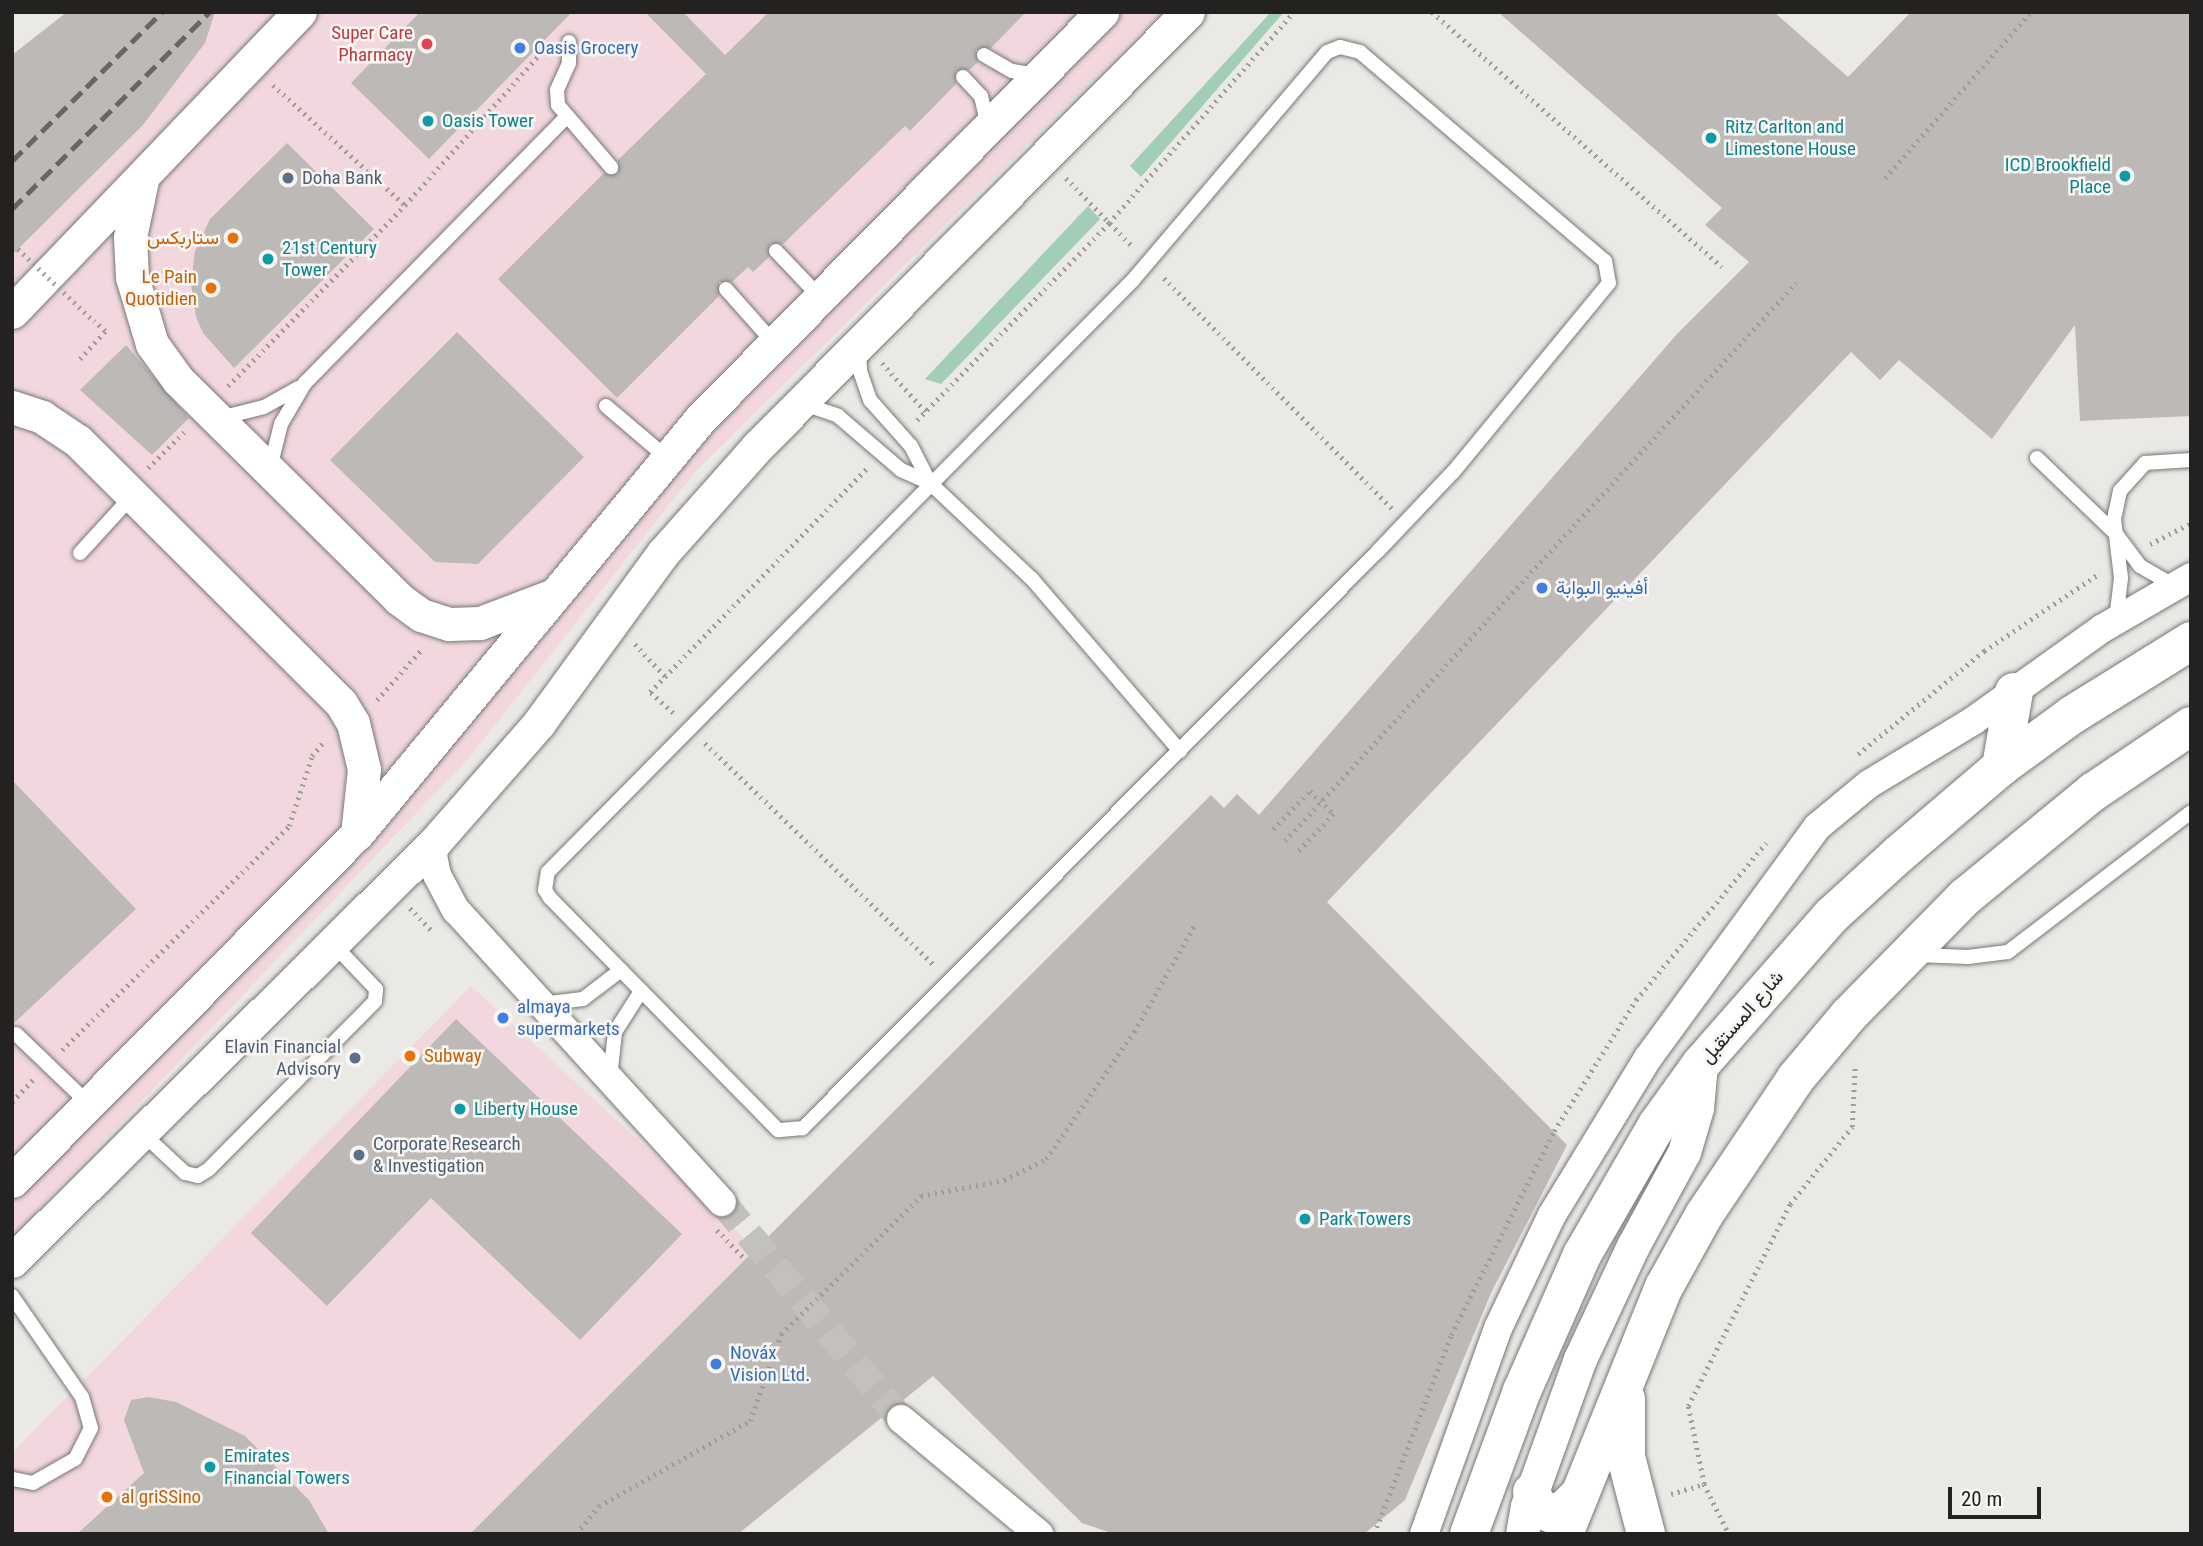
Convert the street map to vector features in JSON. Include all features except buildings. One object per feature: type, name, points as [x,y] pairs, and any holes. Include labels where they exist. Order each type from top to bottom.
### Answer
[{"type":"main road","name":"شارع المستقبل","points":[[1469,1534],[1526,1380],[1581,1255],[1637,1157],[1701,1064],[1831,916],[2001,767],[2072,715],[2191,640]]},
{"type":"main road","points":[[2001,767],[2014,692]]},
{"type":"main road","points":[[1564,1534],[1630,1362],[1664,1287],[1748,1146],[1822,1046],[1905,955],[2028,843],[2191,726]]},
{"type":"main road","points":[[1630,1362],[1624,1410],[1626,1457],[1641,1519]]},
{"type":"main road","points":[[1532,1492],[1536,1506],[1550,1513],[1564,1510],[1578,1496]]},
{"type":"street","points":[[12,312],[142,180],[300,12]]},
{"type":"street","points":[[12,1261],[140,1131],[435,842],[533,731],[663,553],[799,403],[1188,12]]},
{"type":"street","points":[[12,1181],[357,834],[667,458],[819,296],[1101,13]]},
{"type":"street","points":[[142,180],[130,237],[132,277],[142,321],[163,363],[399,599],[434,620],[480,623],[521,611],[559,592]]},
{"type":"street","points":[[12,407],[60,426],[326,685],[353,723],[364,769],[357,834]]},
{"type":"street","points":[[1424,1534],[1499,1326],[1524,1270],[1582,1162],[1648,1058],[1833,811],[2116,621],[2183,582]]},
{"type":"street","points":[[435,842],[433,856],[437,875],[451,901],[722,1202]]},
{"type":"street","points":[[1522,1534],[1532,1492],[1595,1324],[1684,1152],[1697,1108],[1701,1064]]},
{"type":"street","points":[[901,1419],[1040,1534]]},
{"type":"lane","points":[[563,38],[569,63],[556,98],[566,117],[611,166]]},
{"type":"lane","points":[[1340,47],[1360,52],[1605,261],[1611,276],[1605,290],[1406,522],[952,983],[796,1132],[771,1124],[550,898],[545,890],[548,872],[1150,263],[1327,52],[1340,47]]},
{"type":"lane","points":[[984,55],[1012,71],[1042,75]]},
{"type":"lane","points":[[962,77],[981,96],[987,129]]},
{"type":"lane","points":[[270,470],[281,424],[305,383],[566,117]]},
{"type":"lane","points":[[776,251],[819,296]]},
{"type":"lane","points":[[726,289],[774,343]]},
{"type":"lane","points":[[860,339],[860,371],[870,400],[911,446],[930,483]]},
{"type":"lane","points":[[212,413],[264,407],[305,383]]},
{"type":"lane","points":[[799,403],[838,415],[892,463],[930,483],[1032,579],[1180,751]]},
{"type":"lane","points":[[606,406],[667,458]]},
{"type":"lane","points":[[2037,458],[2116,534],[2140,566],[2183,582]]},
{"type":"lane","points":[[2116,621],[2121,578],[2116,503],[2135,469],[2156,460],[2191,460]]},
{"type":"lane","points":[[80,553],[133,495]]},
{"type":"lane","points":[[1905,955],[1968,957],[2008,951],[2191,812]]},
{"type":"lane","points":[[140,1131],[185,1173],[198,1176],[209,1169],[375,1001],[376,989],[333,944]]},
{"type":"lane","points":[[542,1004],[583,999],[621,971]]},
{"type":"lane","points":[[610,1079],[615,1032],[641,991]]},
{"type":"lane","points":[[16,1034],[89,1104]]},
{"type":"lane","points":[[12,1296],[82,1397],[91,1428],[75,1459],[33,1483],[12,1479]]},
{"type":"path","points":[[1432,12],[1722,267]]},
{"type":"path","points":[[1885,178],[2031,12]]},
{"type":"path","points":[[138,459],[148,469],[212,413],[563,38]]},
{"type":"path","points":[[252,65],[405,205]]},
{"type":"path","points":[[1045,158],[1406,522]]},
{"type":"path","points":[[18,249],[105,331],[80,359]]},
{"type":"path","points":[[1285,841],[1796,283]]},
{"type":"path","points":[[860,339],[926,412]]},
{"type":"path","points":[[12,1102],[289,826],[312,756],[333,732],[353,723],[431,639],[434,620]]},
{"type":"path","points":[[612,620],[666,677]]},
{"type":"path","points":[[1273,829],[1310,791],[1334,814],[1297,853]]},
{"type":"path","points":[[576,1534],[599,1506],[750,1421],[781,1334],[921,1196],[1004,1180],[1046,1159],[1134,1031],[1194,926]]},
{"type":"path","points":[[1729,1534],[1704,1484],[1688,1406],[1790,1204],[1853,1127],[1854,1067],[1862,1057]]},
{"type":"path","points":[[1641,1519],[1704,1484]]},
{"type":"shaded area","points":[[102,12],[1162,12],[695,472],[468,759],[12,1237],[12,103]]},
{"type":"shaded area","points":[[471,986],[772,1263],[513,1534],[12,1534],[12,1453]]},
{"type":"green space","points":[[1271,12],[1284,12],[1141,177],[1130,166]]},
{"type":"green space","points":[[1088,206],[1100,219],[941,384],[925,379]]},
{"type":"tunnel","points":[[722,1202],[901,1419]]},
{"type":"railway","points":[[12,161],[162,12]]},
{"type":"railway","points":[[12,209],[210,12]]},
{"type":"place","name":"Super Care Pharmacy","points":[[427,44]]},
{"type":"place","name":"Oasis Grocery","points":[[520,48]]},
{"type":"place","name":"Oasis Tower","points":[[428,121]]},
{"type":"place","name":"Ritz Carlton and Limestone House","points":[[1711,138]]},
{"type":"place","name":"ICD Brookfield Place","points":[[2125,176]]},
{"type":"place","name":"Doha Bank","points":[[288,178]]},
{"type":"place","name":"ستاربكس","points":[[233,238]]},
{"type":"place","name":"21st Century Tower","points":[[268,259]]},
{"type":"place","name":"Le Pain Quotidien","points":[[211,288]]},
{"type":"place","name":"أفينيو البوابة","points":[[1542,588]]},
{"type":"place","name":"almaya supermarkets","points":[[503,1018]]},
{"type":"place","name":"Subway","points":[[410,1056]]},
{"type":"place","name":"Elavin Financial Advisory","points":[[355,1058]]},
{"type":"place","name":"Liberty House","points":[[460,1109]]},
{"type":"place","name":"Corporate Research & Investigation","points":[[359,1155]]},
{"type":"place","name":"Park Towers","points":[[1305,1219]]},
{"type":"place","name":"Nováx Vision Ltd.","points":[[716,1364]]},
{"type":"place","name":"Emirates Financial Towers","points":[[210,1467]]},
{"type":"place","name":"al griSSino","points":[[107,1497]]}]
